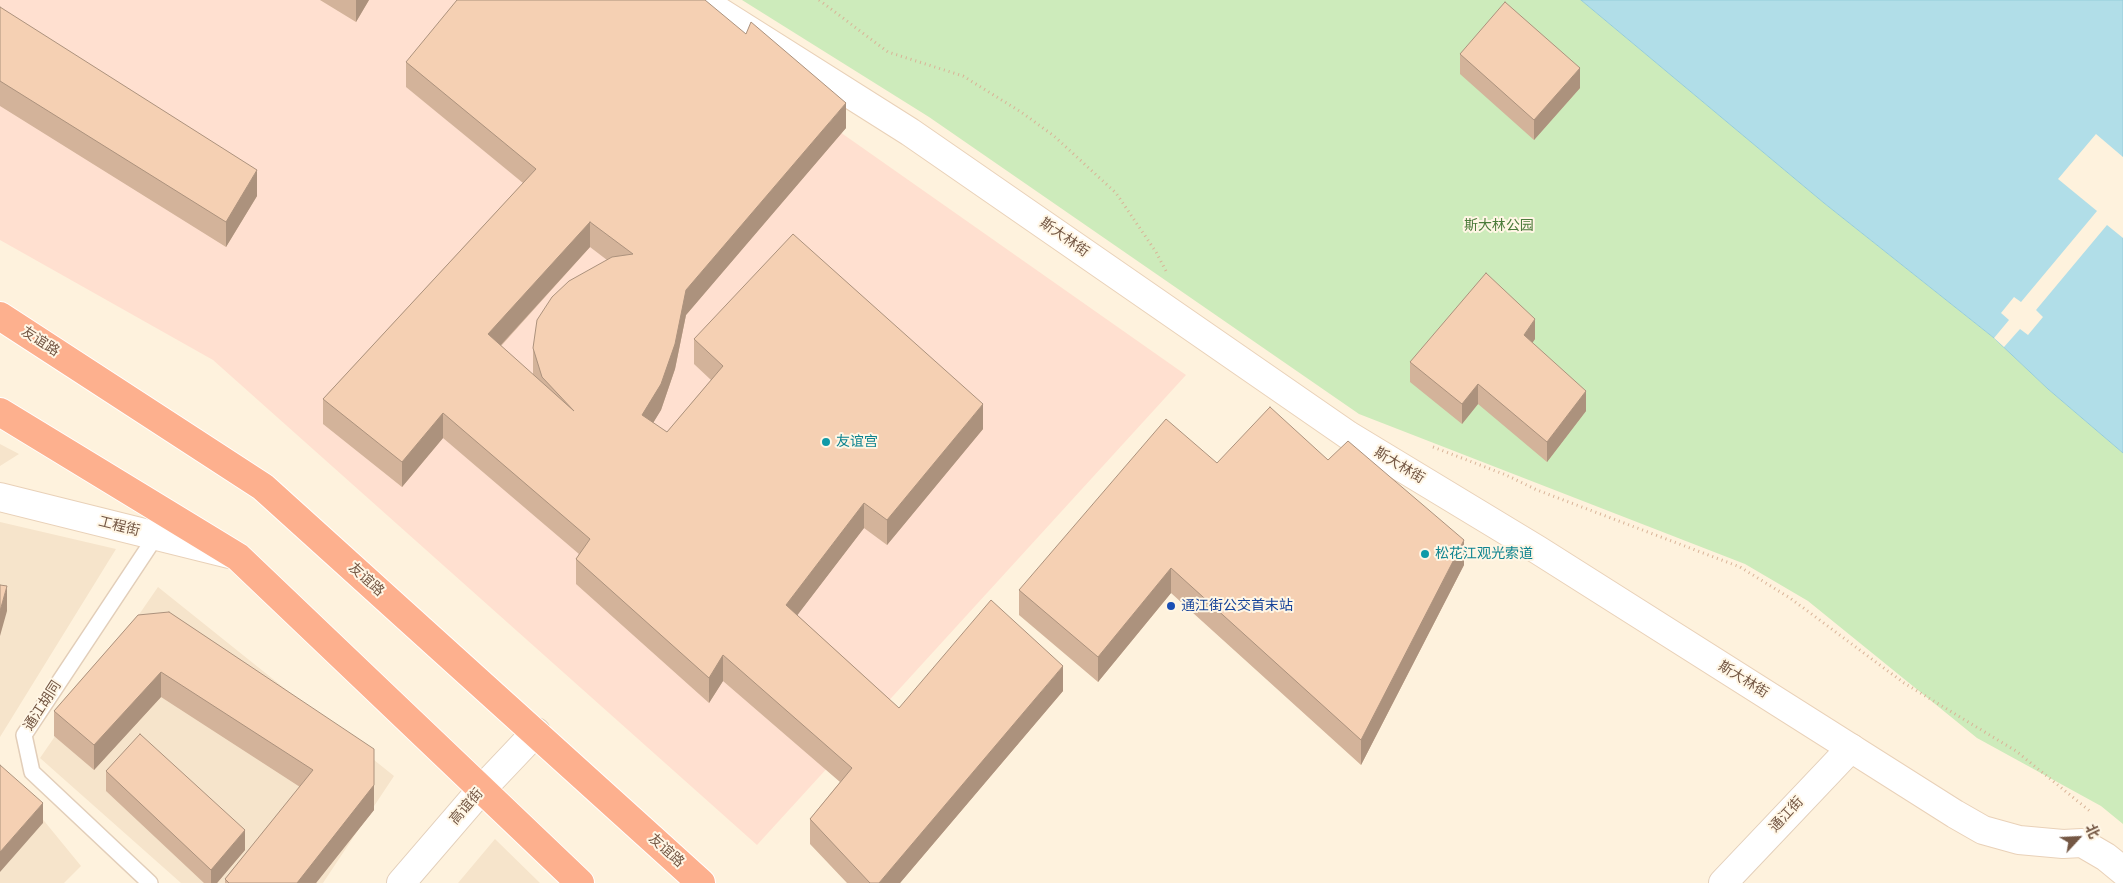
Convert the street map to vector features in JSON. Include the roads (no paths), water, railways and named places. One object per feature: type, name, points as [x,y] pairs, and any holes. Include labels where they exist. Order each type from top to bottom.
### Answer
[{"type":"highway","name":"友谊路","points":[[0,316],[263,487],[702,883]]},
{"type":"highway","points":[[0,412],[238,557],[580,883]]},
{"type":"street","name":"斯大林街","points":[[701,0],[910,132],[1348,435],[1538,550],[1983,830],[2019,840],[2063,844],[2082,843],[2106,857],[2123,871]]},
{"type":"street","name":"工程街","points":[[0,497],[238,557]]},
{"type":"street","name":"高谊街","points":[[401,883],[481,790],[536,732]]},
{"type":"street","name":"通江街","points":[[1723,883],[1850,748]]},
{"type":"lane","name":"通江胡同","points":[[150,883],[32,772],[24,735],[156,536]]},
{"type":"water","points":[[1581,0],[2123,0],[2123,453],[2048,389],[1994,338],[1824,203]]},
{"type":"place","name":"友谊宫","points":[[826,442]]},
{"type":"place","name":"松花江观光索道","points":[[1425,554]]},
{"type":"place","name":"通江街公交首末站","points":[[1171,606]]},
{"type":"park label","name":"斯大林公园","points":[[1499,226]]}]
